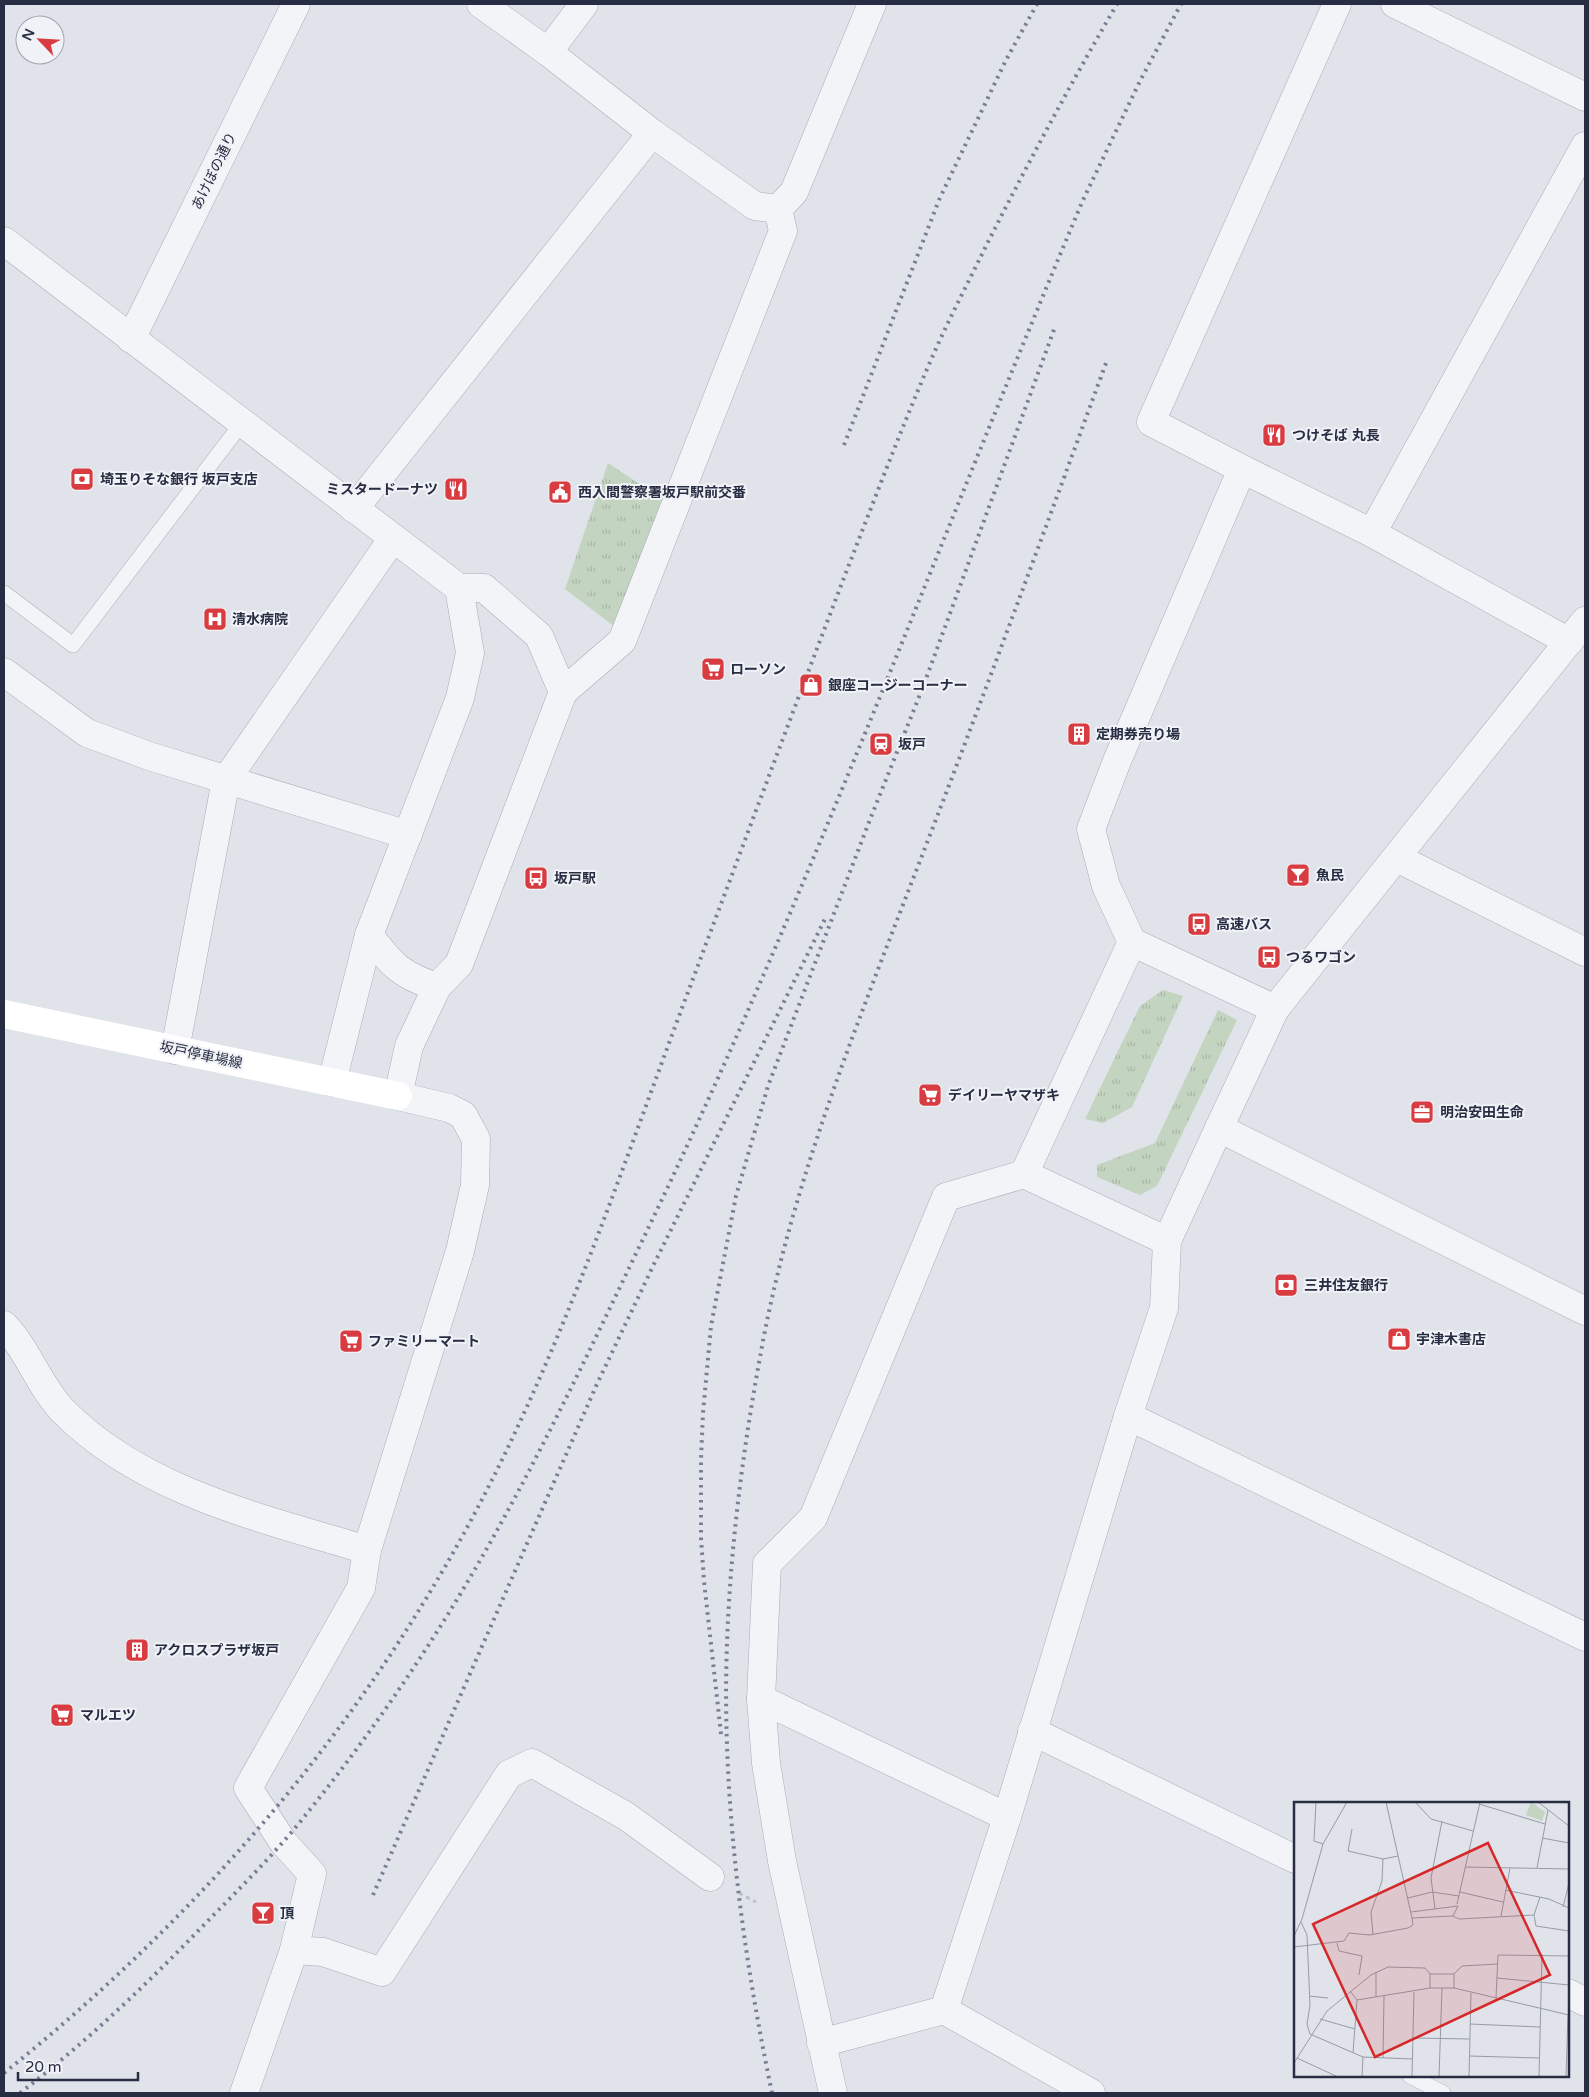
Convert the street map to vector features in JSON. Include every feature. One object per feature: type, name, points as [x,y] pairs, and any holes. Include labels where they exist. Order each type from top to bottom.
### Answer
[{"type":"main road","name":"坂戸停車場線","points":[[4,1014],[398,1096]]},
{"type":"street","name":"あけぼの通り","points":[[131,339],[296,4]]},
{"type":"street","points":[[481,4],[548,52],[652,132],[755,206],[778,209]]},
{"type":"street","points":[[548,52],[584,4]]},
{"type":"street","points":[[778,209],[794,192],[872,4]]},
{"type":"street","points":[[1337,4],[1151,422],[1372,534],[1569,642]]},
{"type":"street","points":[[1395,4],[1585,97]]},
{"type":"street","points":[[354,509],[652,132]]},
{"type":"street","points":[[1372,534],[1585,146]]},
{"type":"street","points":[[244,2093],[294,1950],[312,1874],[283,1842],[248,1788],[362,1588],[367,1550],[460,1251],[475,1185],[476,1139],[463,1115],[449,1108],[398,1096],[409,1046],[437,987],[459,964],[563,692],[622,640],[783,231],[778,209]]},
{"type":"street","points":[[4,242],[459,588],[484,588],[539,636],[563,692]]},
{"type":"street","points":[[1242,469],[1117,761],[1091,829],[1106,886],[1132,942],[1275,1009]]},
{"type":"street","points":[[175,1050],[226,780],[393,538]]},
{"type":"street","points":[[332,1082],[369,935],[460,698],[470,653],[459,588]]},
{"type":"street","points":[[944,2010],[1007,1817],[1128,1416],[1164,1308],[1167,1242],[1218,1128],[1275,1009],[1585,621]]},
{"type":"street","points":[[4,672],[87,733],[149,756],[408,835]]},
{"type":"street","points":[[1397,858],[1585,952]]},
{"type":"street","points":[[369,935],[390,963],[415,980],[437,987]]},
{"type":"street","points":[[1024,1174],[1132,942]]},
{"type":"street","points":[[1218,1128],[1585,1311]]},
{"type":"street","points":[[833,2093],[782,1861],[766,1763],[761,1698],[767,1564],[813,1518],[946,1197],[1024,1174],[1167,1242]]},
{"type":"street","points":[[4,1325],[12,1333],[36,1374],[63,1410],[90,1436],[146,1472],[193,1494],[367,1550]]},
{"type":"street","points":[[1128,1416],[1584,1632]]},
{"type":"street","points":[[761,1698],[1007,1817]]},
{"type":"street","points":[[1032,1731],[1294,1859]]},
{"type":"street","points":[[294,1950],[323,1952],[382,1972],[510,1774],[532,1763],[626,1816],[710,1877]]},
{"type":"street","points":[[1569,1994],[1585,2002]]},
{"type":"street","points":[[821,2043],[944,2010],[1091,2093]]},
{"type":"lane","points":[[4,593],[73,645],[242,423]]},
{"type":"lane","points":[[1412,2077],[1443,2093]]},
{"type":"green space","points":[[608,463],[665,501],[615,627],[565,589]]},
{"type":"green space","points":[[1163,990],[1183,996],[1132,1107],[1103,1123],[1085,1119],[1140,1006]]},
{"type":"green space","points":[[1218,1010],[1237,1020],[1157,1186],[1140,1195],[1097,1177],[1097,1165],[1155,1143]]},
{"type":"railway","points":[[844,445],[939,200],[1006,60],[1037,4]]},
{"type":"railway","points":[[4,2073],[128,1965],[242,1847],[295,1784],[345,1719],[392,1652],[436,1582],[475,1513],[510,1442],[574,1297],[825,628],[922,380],[946,326],[1002,215],[1066,93],[1117,4]]},
{"type":"railway","points":[[20,2093],[67,2055],[135,1994],[240,1889],[292,1832],[378,1720],[473,1573],[525,1479],[574,1382],[704,1110],[816,852],[1083,200],[1140,81],[1181,4]]},
{"type":"railway","points":[[721,1734],[704,1581],[701,1538],[701,1459],[711,1326],[736,1196],[768,1086],[923,687],[1055,327]]},
{"type":"railway","points":[[772,2093],[755,2007],[742,1920],[732,1833],[726,1694],[730,1593],[739,1491],[763,1341],[793,1216],[832,1094],[993,670],[1106,363]]},
{"type":"railway","points":[[373,1895],[597,1384],[654,1264],[826,917]]},
{"type":"place","name":"つけそば 丸長","points":[[1274,435]]},
{"type":"place","name":"埼玉りそな銀行 坂戸支店","points":[[82,479]]},
{"type":"place","name":"ミスタードーナツ","points":[[456,489]]},
{"type":"place","name":"西入間警察署坂戸駅前交番","points":[[560,492]]},
{"type":"place","name":"清水病院","points":[[215,619]]},
{"type":"place","name":"ローソン","points":[[713,669]]},
{"type":"place","name":"銀座コージーコーナー","points":[[811,685]]},
{"type":"place","name":"定期券売り場","points":[[1079,734]]},
{"type":"place","name":"坂戸","points":[[881,744]]},
{"type":"place","name":"魚民","points":[[1298,875]]},
{"type":"place","name":"坂戸駅","points":[[536,878]]},
{"type":"place","name":"高速バス","points":[[1199,924]]},
{"type":"place","name":"つるワゴン","points":[[1269,957]]},
{"type":"place","name":"デイリーヤマザキ","points":[[930,1095]]},
{"type":"place","name":"明治安田生命","points":[[1422,1112]]},
{"type":"place","name":"三井住友銀行","points":[[1286,1285]]},
{"type":"place","name":"宇津木書店","points":[[1399,1339]]},
{"type":"place","name":"ファミリーマート","points":[[351,1341]]},
{"type":"place","name":"アクロスプラザ坂戸","points":[[137,1650]]},
{"type":"place","name":"マルエツ","points":[[62,1715]]},
{"type":"place","name":"頂","points":[[263,1913]]}]
